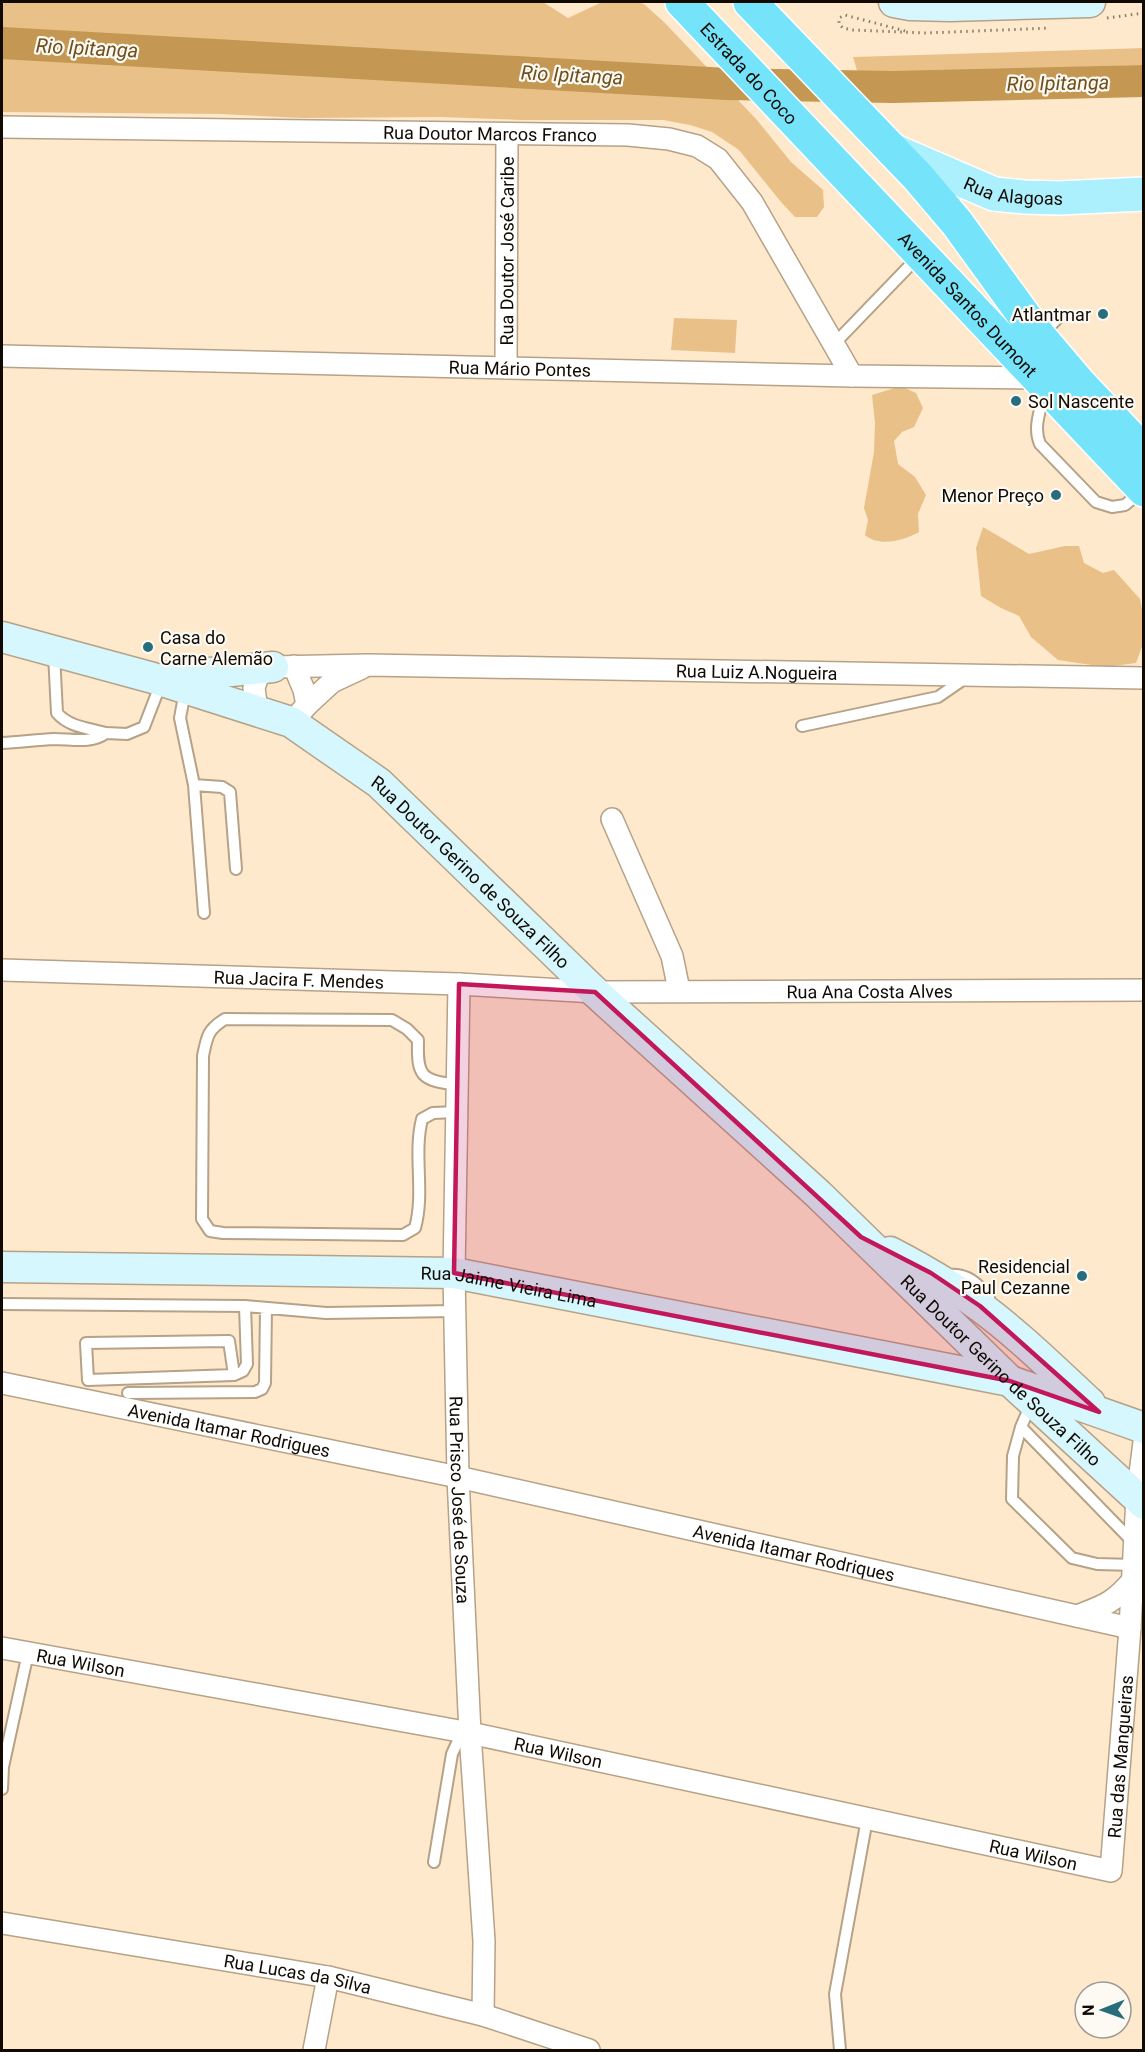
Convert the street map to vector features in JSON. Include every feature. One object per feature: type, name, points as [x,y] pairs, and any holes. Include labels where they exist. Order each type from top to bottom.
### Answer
[{"type":"highway","name":"Avenida Santos Dumont","points":[[752,4],[861,116],[1048,327],[1078,382],[1143,452]]},
{"type":"highway","name":"Estrada do Coco","points":[[691,10],[816,144]]},
{"type":"highway","name":"Avenida Santos Dumont","points":[[816,144],[1143,490]]},
{"type":"main road","points":[[907,10],[951,6],[1090,2]]},
{"type":"main road","name":"Rua Alagoas","points":[[892,150],[994,194],[1059,198],[1143,195]]},
{"type":"main road","name":"Rua Doutor Gerino de Souza Filho","points":[[2,637],[167,682],[257,710],[299,713],[379,783],[595,992],[818,1194],[1010,1381],[1026,1414],[1140,1501]]},
{"type":"main road","points":[[167,682],[284,666]]},
{"type":"main road","name":"Rua Doutor Gerino de Souza Filho","points":[[861,1237],[937,1277],[980,1306],[1099,1412]]},
{"type":"main road","name":"Rua Jaime Vieira Lima","points":[[2,1267],[454,1273],[1010,1381],[1143,1428]]},
{"type":"street","name":"Rua Doutor Marcos Franco","points":[[2,127],[628,135],[669,139],[696,146],[718,159],[752,202],[852,376]]},
{"type":"street","name":"Rua Doutor José Caribe","points":[[506,368],[507,134]]},
{"type":"street","name":"Rua Mário Pontes","points":[[2,356],[852,376],[1041,383]]},
{"type":"street","name":"Rua Luiz A.Nogueira","points":[[299,713],[332,682],[368,665]]},
{"type":"street","name":"Rua Luiz A.Nogueira","points":[[284,666],[368,665],[1143,678]]},
{"type":"street","points":[[257,710],[254,688],[258,676],[284,666],[304,690],[299,713]]},
{"type":"street","points":[[612,819],[669,948],[680,990]]},
{"type":"street","name":"Rua Jacira F. Mendes","points":[[2,970],[459,984],[595,992]]},
{"type":"street","name":"Rua Prisco José de Souza","points":[[459,984],[454,1273],[458,1477],[466,1732],[484,1941],[483,2015]]},
{"type":"street","name":"Rua Ana Costa Alves","points":[[595,992],[1143,990]]},
{"type":"street","name":"Avenida Itamar Rodrigues","points":[[2,1383],[458,1477]]},
{"type":"street","name":"Rua das Mangueiras","points":[[1111,1871],[1143,1442]]},
{"type":"street","name":"Avenida Itamar Rodriques","points":[[458,1477],[1130,1628]]},
{"type":"street","points":[[1077,1616],[1105,1605],[1121,1595],[1133,1573]]},
{"type":"street","name":"Rua Wilson","points":[[2,1648],[466,1732],[1111,1871]]},
{"type":"street","name":"Rua Lucas da Silva","points":[[2,1923],[328,1977],[483,2015],[589,2050]]},
{"type":"street","points":[[314,2050],[328,1977]]},
{"type":"lane","points":[[834,344],[920,254]]},
{"type":"lane","points":[[1041,383],[1036,425],[1036,436],[1040,444],[1096,502],[1112,507],[1125,505],[1143,490]]},
{"type":"lane","points":[[54,651],[57,713],[71,724],[106,733],[127,734],[144,727],[167,682]]},
{"type":"lane","points":[[802,726],[938,697],[970,675]]},
{"type":"lane","points":[[167,682],[180,718],[194,785],[204,913]]},
{"type":"lane","points":[[2,743],[57,739],[84,740],[106,733]]},
{"type":"lane","points":[[194,785],[222,787],[230,792],[236,869]]},
{"type":"lane","points":[[457,1085],[437,1082],[424,1076],[419,1069],[418,1040],[407,1029],[392,1020],[225,1019],[215,1025],[208,1035],[203,1056],[202,1219],[210,1231],[223,1233],[403,1235],[415,1228],[420,1211],[418,1132],[422,1119],[433,1113],[457,1112]]},
{"type":"lane","points":[[2,1304],[245,1306],[326,1313],[455,1311]]},
{"type":"lane","points":[[234,1375],[229,1341],[86,1343],[88,1380],[234,1375],[243,1371],[247,1364],[245,1306]]},
{"type":"lane","points":[[128,1393],[255,1392],[262,1389],[265,1383],[266,1308]]},
{"type":"lane","points":[[1026,1414],[1135,1544]]},
{"type":"lane","points":[[1026,1414],[1013,1456],[1012,1499],[1072,1558],[1133,1573]]},
{"type":"lane","points":[[2,1789],[3,1767],[28,1653]]},
{"type":"lane","points":[[435,1862],[452,1754],[466,1732]]},
{"type":"lane","points":[[840,2050],[835,1994],[867,1819]]},
{"type":"path","points":[[907,10],[843,28],[838,18],[845,15],[907,10]]},
{"type":"highlighted area","points":[[459,984],[595,992],[861,1237],[931,1273],[980,1306],[1099,1412],[1010,1381],[454,1273]]},
{"type":"shaded area","points":[[2,2],[543,2],[568,18],[602,2],[637,2],[644,4],[664,22],[757,120],[791,162],[823,190],[824,207],[817,217],[795,217],[739,150],[712,132],[663,120],[302,118],[220,114],[2,112]]},
{"type":"shaded area","points":[[1144,48],[1143,65],[858,74],[853,57]]},
{"type":"shaded area","points":[[674,318],[737,320],[735,353],[671,350]]},
{"type":"shaded area","points":[[901,386],[916,393],[923,408],[914,427],[902,432],[894,441],[898,464],[915,477],[926,495],[918,514],[919,532],[899,540],[884,542],[865,535],[868,520],[864,508],[874,452],[875,423],[872,395]]},
{"type":"shaded area","points":[[983,527],[1029,554],[1065,546],[1079,546],[1084,563],[1103,573],[1114,570],[1140,599],[1143,615],[1143,644],[1136,663],[1105,667],[1058,660],[1031,637],[1019,616],[981,596],[976,548]]},
{"type":"waterway","name":"Rio Ipitanga","points":[[2,43],[727,84],[893,87],[1144,81]]},
{"type":"place","name":"Atlantmar","points":[[1103,314]]},
{"type":"place","name":"Sol Nascente","points":[[1016,401]]},
{"type":"place","name":"Menor Preço","points":[[1056,495]]},
{"type":"place","name":"Casa do Carne Alemão","points":[[148,647]]},
{"type":"place","name":"Residencial Paul Cezanne","points":[[1082,1276]]}]
